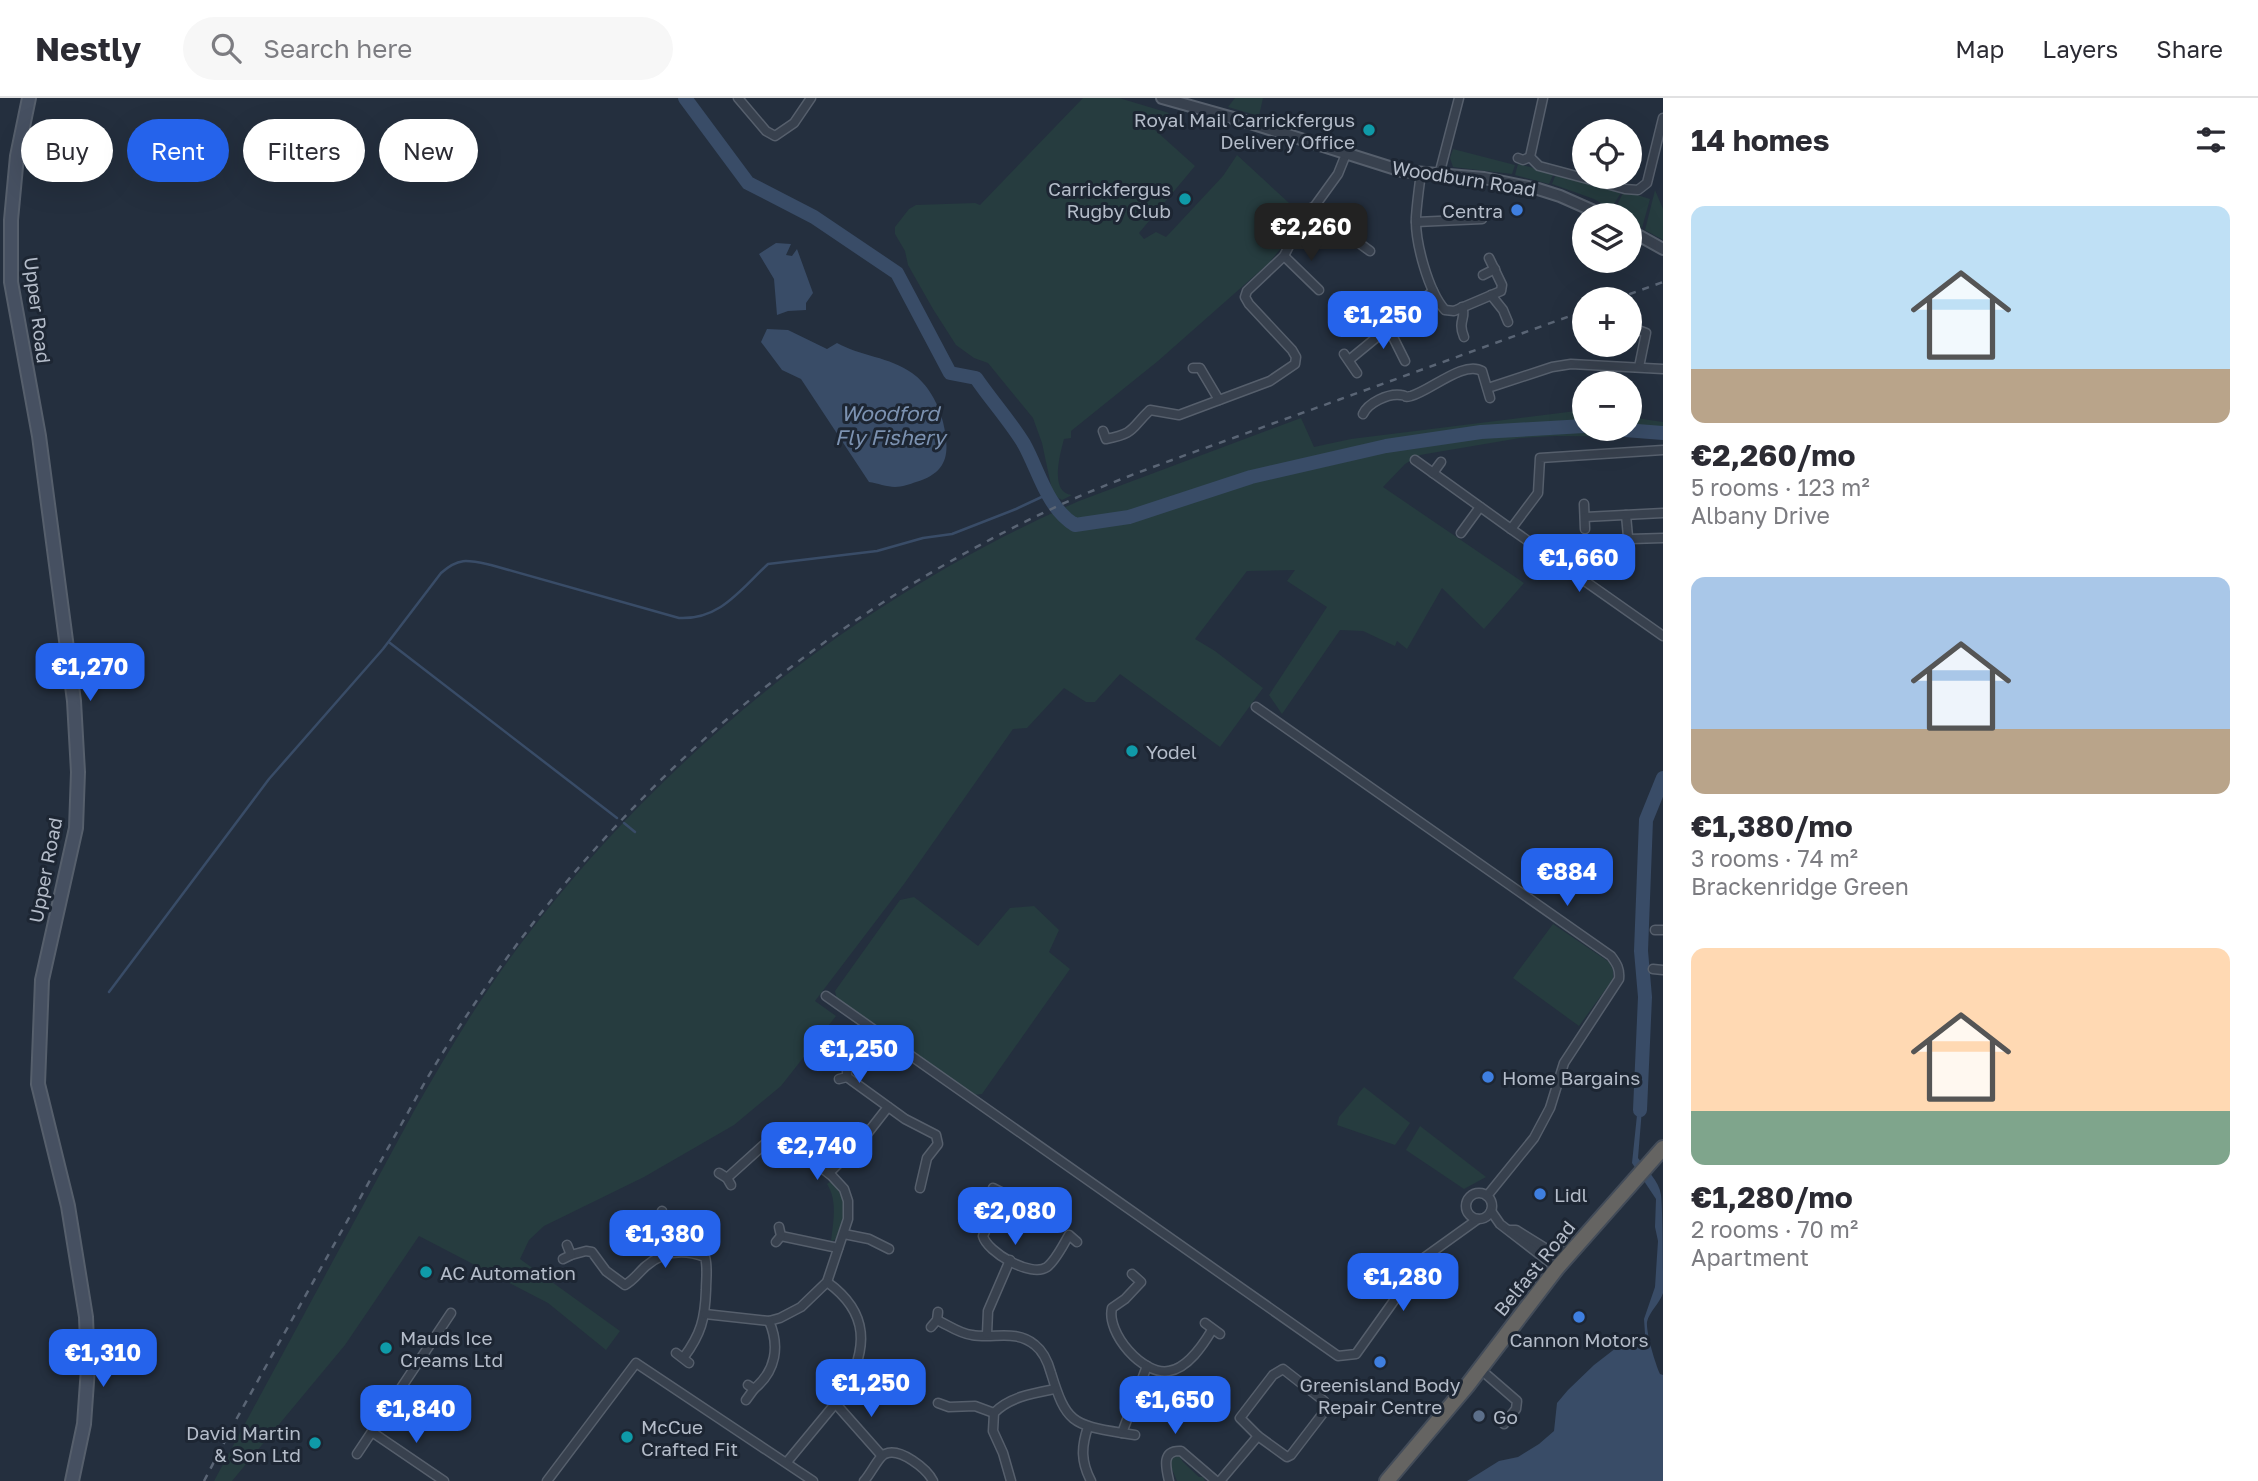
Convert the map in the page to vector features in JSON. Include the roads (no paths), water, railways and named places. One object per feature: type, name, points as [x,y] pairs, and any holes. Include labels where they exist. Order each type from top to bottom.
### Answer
[{"type":"highway","name":"Belfast Road","points":[[1387,1481],[1480,1369],[1557,1268],[1658,1153]]},
{"type":"main road","name":"Upper Road","points":[[29,98],[17,156],[11,220],[11,282],[39,436],[74,701],[78,772],[76,828],[42,980],[38,1084],[68,1206],[86,1317],[87,1382],[84,1424],[72,1481]]},
{"type":"street","points":[[738,98],[766,131],[775,136],[794,122],[811,98]]},
{"type":"street","name":"Woodburn Road","points":[[1162,98],[1396,169],[1515,183],[1575,203]]},
{"type":"street","points":[[1439,175],[1459,98]]},
{"type":"street","points":[[1530,158],[1543,98]]},
{"type":"street","name":"Woodburn Road","points":[[1518,158],[1530,158],[1539,166],[1636,191],[1646,185],[1663,118]]},
{"type":"street","points":[[1105,439],[1129,433],[1150,410],[1175,416],[1270,381],[1295,363],[1294,352],[1245,297],[1247,291],[1284,256],[1311,208],[1338,174],[1346,154]]},
{"type":"street","points":[[1421,173],[1416,222],[1418,240],[1433,291],[1447,311],[1501,291],[1489,258]]},
{"type":"street","points":[[1311,208],[1370,251]]},
{"type":"street","points":[[1416,222],[1482,219]]},
{"type":"street","points":[[1642,237],[1663,249]]},
{"type":"street","points":[[1284,256],[1319,290]]},
{"type":"street","points":[[1483,275],[1495,270]]},
{"type":"street","points":[[1357,373],[1346,357],[1433,291]]},
{"type":"street","points":[[1491,295],[1508,322]]},
{"type":"street","points":[[1462,307],[1464,313],[1460,326],[1464,337]]},
{"type":"street","points":[[1388,327],[1405,361]]},
{"type":"street","points":[[1639,367],[1646,331]]},
{"type":"street","points":[[1488,388],[1565,364],[1663,369]]},
{"type":"street","points":[[1200,367],[1219,400]]},
{"type":"street","points":[[1363,414],[1367,407],[1374,403],[1398,394],[1406,396],[1420,392],[1452,375],[1475,368],[1482,371],[1490,398]]},
{"type":"street","points":[[1406,396],[1407,407]]},
{"type":"street","points":[[1511,529],[1538,493],[1541,458],[1663,450]]},
{"type":"street","points":[[1415,460],[1663,636]]},
{"type":"street","points":[[1433,473],[1441,462]]},
{"type":"street","points":[[1584,504],[1585,529]]},
{"type":"street","points":[[1461,533],[1480,506]]},
{"type":"street","points":[[1585,517],[1663,513]]},
{"type":"street","points":[[1626,515],[1630,540],[1663,538]]},
{"type":"street","points":[[1256,707],[1600,949],[1617,964],[1619,979],[1564,1063],[1550,1108],[1534,1138],[1488,1196]]},
{"type":"street","points":[[1653,970],[1663,970]]},
{"type":"street","points":[[826,996],[1338,1356],[1356,1354],[1403,1288],[1414,1265],[1453,1235],[1485,1216],[1492,1203],[1488,1196],[1479,1193],[1471,1196],[1466,1208],[1466,1218],[1453,1235]]},
{"type":"street","points":[[845,1074],[905,1119],[936,1136],[938,1144],[927,1158],[920,1188]]},
{"type":"street","points":[[829,1173],[863,1139],[888,1107]]},
{"type":"street","points":[[705,1314],[769,1321],[801,1307],[827,1282],[844,1234],[850,1210],[841,1185],[768,1126]]},
{"type":"street","points":[[725,1179],[777,1133]]},
{"type":"street","points":[[910,1175],[923,1174]]},
{"type":"street","points":[[993,1188],[1005,1194],[982,1236],[990,1248],[1010,1261],[1032,1270],[1045,1269],[1069,1235],[1077,1242]]},
{"type":"street","points":[[1466,1208],[1470,1216],[1485,1216],[1504,1227],[1557,1268]]},
{"type":"street","points":[[650,1222],[661,1215],[669,1252]]},
{"type":"street","points":[[1504,1227],[1516,1230],[1553,1254],[1573,1249]]},
{"type":"street","points":[[844,1234],[869,1239],[889,1249]]},
{"type":"street","points":[[779,1235],[838,1248]]},
{"type":"street","points":[[568,1245],[567,1257],[586,1251],[592,1252],[606,1271],[625,1285]]},
{"type":"street","points":[[619,1295],[625,1285],[652,1261],[669,1252],[696,1254],[706,1259],[705,1314],[699,1333],[683,1358]]},
{"type":"street","points":[[987,1334],[988,1311],[1010,1261]]},
{"type":"street","points":[[1132,1274],[1144,1281],[1112,1308],[1110,1313],[1117,1335],[1124,1346],[1147,1366],[1172,1370],[1201,1348],[1216,1332],[1205,1324]]},
{"type":"street","points":[[787,1462],[836,1404],[850,1381],[862,1339],[862,1328],[850,1303],[827,1282]]},
{"type":"street","points":[[358,1454],[451,1313]]},
{"type":"street","points":[[931,1327],[938,1316],[966,1334],[1010,1335],[1034,1343],[1043,1353],[1055,1389],[1071,1417],[1088,1427],[1135,1436]]},
{"type":"street","points":[[746,1400],[751,1387],[765,1377],[775,1358],[776,1339],[769,1321]]},
{"type":"street","points":[[547,1481],[636,1363],[813,1481]]},
{"type":"street","points":[[1122,1433],[1147,1366]]},
{"type":"street","points":[[1480,1369],[1516,1399],[1517,1407],[1504,1424]]},
{"type":"street","points":[[1279,1370],[1286,1370],[1327,1405],[1325,1413],[1289,1457],[1282,1455],[1258,1436],[1241,1421],[1240,1416],[1279,1370]]},
{"type":"street","points":[[1011,1481],[1003,1453],[993,1432],[994,1413],[1004,1403],[1055,1389]]},
{"type":"street","points":[[936,1403],[954,1407],[975,1405],[994,1413]]},
{"type":"street","points":[[836,1404],[882,1456]]},
{"type":"street","points":[[1088,1427],[1082,1448],[1085,1468],[1091,1481]]},
{"type":"street","points":[[372,1432],[444,1481]]},
{"type":"street","points":[[1169,1481],[1165,1460],[1168,1454],[1181,1451],[1218,1481],[1258,1436]]},
{"type":"street","points":[[864,1481],[882,1456],[892,1453],[903,1456],[926,1471],[933,1481]]},
{"type":"water","points":[[776,243],[791,244],[786,255],[792,256],[797,249],[813,293],[806,303],[806,310],[777,315],[774,279],[759,254]]},
{"type":"water","name":"Woodford Fly Fishery","points":[[767,329],[788,330],[827,349],[837,343],[894,363],[912,373],[928,389],[941,415],[946,452],[941,467],[927,478],[903,486],[892,487],[869,482],[801,379],[782,370],[761,342]]},
{"type":"water","points":[[1642,1109],[1638,1158],[1658,1185],[1662,1204],[1663,1293],[1647,1322],[1653,1356],[1660,1374],[1663,1375],[1663,1481],[1467,1481],[1499,1461],[1518,1457],[1539,1444],[1554,1431],[1557,1403],[1568,1390],[1625,1341],[1645,1334],[1644,1319],[1655,1287],[1658,1241],[1655,1227],[1656,1199],[1632,1163],[1637,1115],[1638,1110]]},
{"type":"waterway","points":[[685,98],[748,183],[814,217],[897,273],[950,373],[976,378],[1024,444],[1057,509],[1075,525],[1129,517],[1251,477],[1386,446],[1481,432],[1572,427]]},
{"type":"waterway","points":[[1642,431],[1663,433]]},
{"type":"waterway","points":[[109,992],[269,779],[383,649],[441,573],[453,564],[470,561],[491,565],[679,618],[693,617],[718,609],[728,602],[768,564],[877,551],[923,538],[952,534],[1048,494]]},
{"type":"waterway","points":[[390,643],[617,818]]},
{"type":"waterway","points":[[1640,1110],[1645,997],[1641,951],[1646,820],[1663,778]]},
{"type":"waterway","points":[[624,823],[635,832]]},
{"type":"railway","points":[[1642,290],[1663,282]]},
{"type":"railway","points":[[204,1481],[425,1082],[483,991],[547,905],[617,825],[692,750],[773,681],[858,619],[949,562],[1045,512],[1155,466],[1572,315]]},
{"type":"place","name":"Royal Mail Carrickfergus Delivery Office","points":[[1369,130]]},
{"type":"place","name":"Carrickfergus Rugby Club","points":[[1185,199]]},
{"type":"place","name":"Centra","points":[[1517,210]]},
{"type":"place","name":"Yodel","points":[[1132,751]]},
{"type":"place","name":"Home Bargains","points":[[1488,1077]]},
{"type":"place","name":"Lidl","points":[[1540,1194]]},
{"type":"place","name":"AC Automation","points":[[426,1272]]},
{"type":"place","name":"Cannon Motors","points":[[1579,1317]]},
{"type":"place","name":"Mauds Ice Creams Ltd","points":[[386,1348]]},
{"type":"place","name":"Greenisland Body Repair Centre","points":[[1380,1362]]},
{"type":"place","name":"Go","points":[[1479,1416]]},
{"type":"place","name":"McCue Crafted Fit","points":[[627,1437]]},
{"type":"place","name":"David Martin & Son Ltd","points":[[315,1443]]}]
